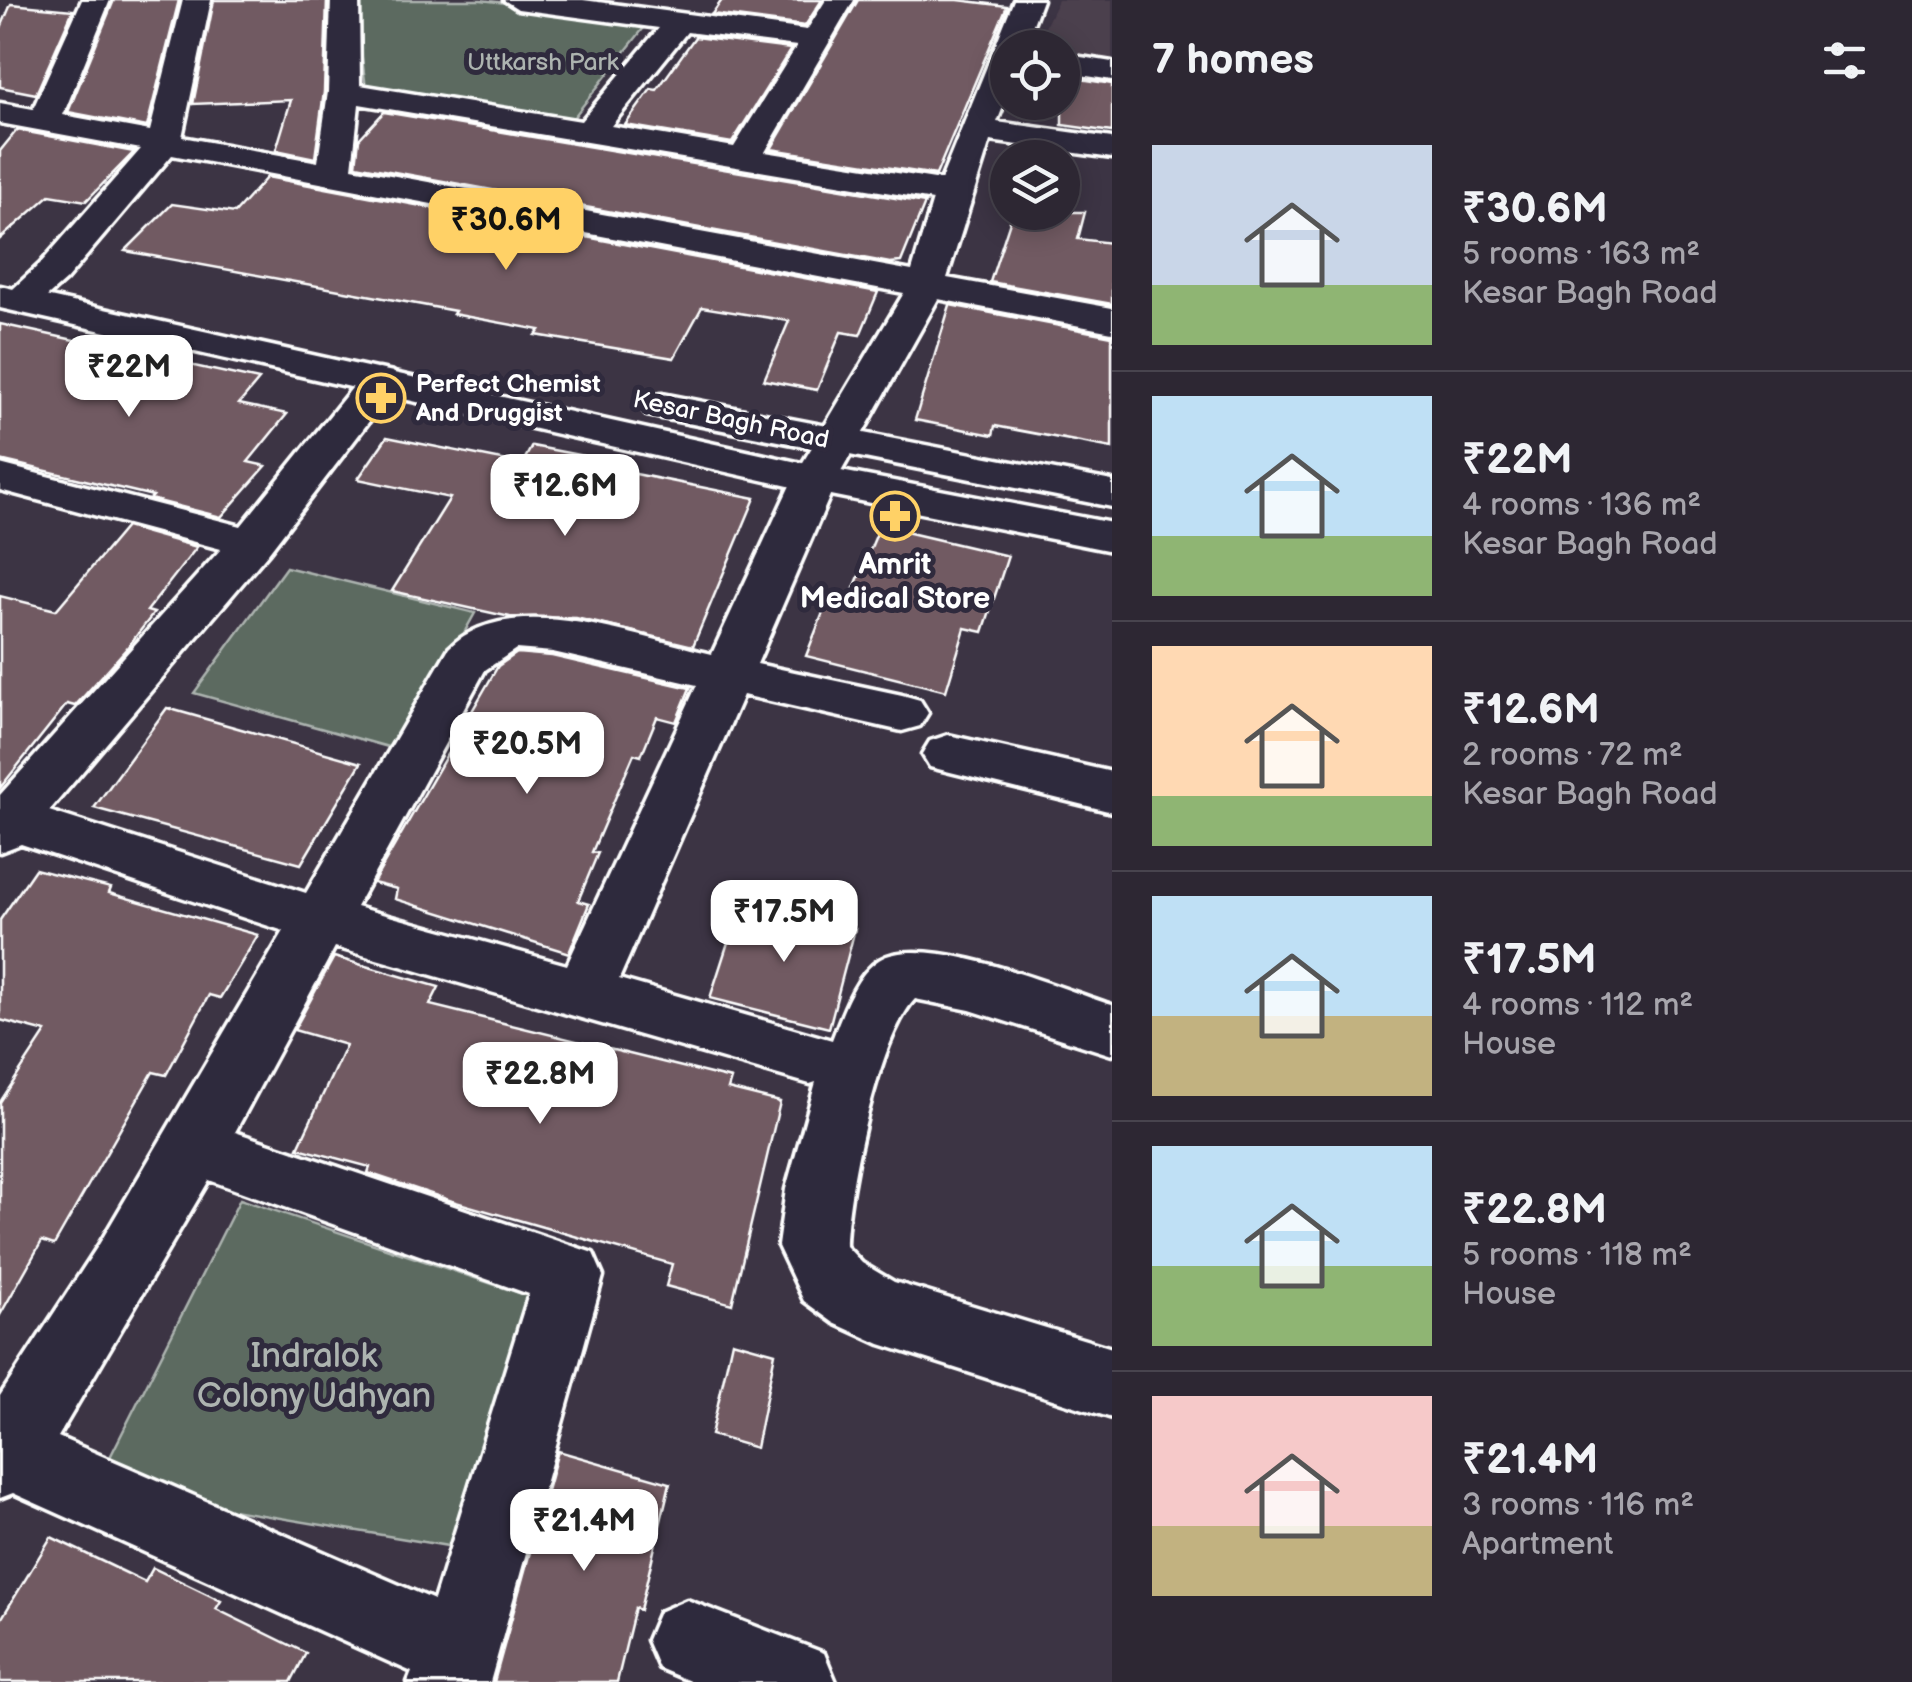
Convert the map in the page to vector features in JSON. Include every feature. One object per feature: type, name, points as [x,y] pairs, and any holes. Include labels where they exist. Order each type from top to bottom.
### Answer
[{"type":"street","points":[[44,121],[96,0]]},
{"type":"street","points":[[9,299],[53,272],[164,143],[197,0]]},
{"type":"street","points":[[334,174],[344,92],[345,0]]},
{"type":"street","points":[[518,0],[816,40]]},
{"type":"street","points":[[746,156],[840,0]]},
{"type":"street","points":[[1016,30],[1028,0]]},
{"type":"street","points":[[590,130],[680,21]]},
{"type":"street","points":[[1080,66],[1112,71]]},
{"type":"street","points":[[344,92],[954,193]]},
{"type":"street","points":[[584,992],[725,671],[826,460],[926,287],[954,193],[990,102]]},
{"type":"street","points":[[0,112],[1112,320]]},
{"type":"street","points":[[980,130],[1112,148]]},
{"type":"street","name":"Kesar Bagh Road","points":[[0,261],[382,348],[1112,537]]},
{"type":"street","name":"Kesar Bagh Road","points":[[9,299],[380,382],[826,460],[1112,494]]},
{"type":"street","points":[[380,382],[252,543],[3,822],[317,919],[810,1058]]},
{"type":"street","points":[[3,482],[252,543]]},
{"type":"street","points":[[196,1147],[569,1276],[454,1667],[3,1457],[196,1147],[317,919],[466,660],[482,641],[501,633],[526,632],[725,671],[902,714]]},
{"type":"street","points":[[948,754],[1112,792]]},
{"type":"street","points":[[1112,1030],[929,976],[896,978],[884,988],[852,1067],[814,1205],[812,1247],[823,1273],[846,1293],[880,1311],[1112,1383]]},
{"type":"street","points":[[688,1640],[795,1682]]},
{"type":"shaded area","points":[[1058,0],[1112,0],[1112,67],[1080,62],[1080,30],[1044,30]]},
{"type":"green space","name":"Uttkarsh Park","points":[[354,0],[481,0],[650,20],[570,122],[366,88]]},
{"type":"green space","points":[[286,567],[475,613],[399,750],[194,693]]},
{"type":"green space","name":"Indralok Colony Udhyan","points":[[240,1199],[540,1300],[454,1547],[95,1487]]},
{"type":"building","points":[[114,0],[179,0],[147,127],[68,112]]},
{"type":"building","points":[[214,0],[327,0],[324,92],[315,158],[276,150],[291,100],[193,104]]},
{"type":"building","points":[[722,0],[822,0],[805,26],[712,14]]},
{"type":"building","points":[[858,0],[958,0],[1007,6],[997,30],[990,30],[990,46],[936,175],[771,149]]},
{"type":"building","points":[[11,4],[73,10],[36,94],[0,87],[0,30]]},
{"type":"building","points":[[695,37],[791,49],[732,143],[625,125],[651,89],[657,90]]},
{"type":"building","points":[[1080,79],[1112,84],[1112,132],[1062,125],[1062,120],[1080,120]]},
{"type":"building","points":[[384,112],[925,203],[901,262],[890,263],[356,165],[359,139]]},
{"type":"building","points":[[17,130],[134,152],[86,201],[50,195],[0,239],[0,151]]},
{"type":"building","points":[[267,177],[878,292],[860,335],[841,332],[817,390],[764,380],[789,321],[702,307],[674,358],[536,335],[540,330],[453,314],[455,311],[125,251],[172,204],[235,213]]},
{"type":"building","points":[[1080,212],[1085,212],[1078,239],[1112,243],[1112,304],[990,282],[1007,230],[1080,230]]},
{"type":"building","points":[[950,305],[1112,336],[1112,448],[995,426],[993,435],[915,420]]},
{"type":"building","points":[[0,324],[259,380],[239,404],[287,414],[248,462],[266,466],[221,517],[150,499],[153,496],[0,460]]},
{"type":"building","points":[[387,437],[522,464],[532,446],[594,458],[591,465],[755,498],[693,646],[576,618],[510,617],[392,591],[450,498],[358,479]]},
{"type":"building","points":[[880,526],[1008,556],[983,632],[965,628],[946,691],[806,656],[828,600],[847,605]]},
{"type":"building","points":[[126,527],[197,547],[147,611],[154,613],[126,649],[75,706],[67,704],[0,788],[0,596],[56,610]]},
{"type":"building","points":[[517,653],[552,656],[690,688],[676,722],[657,717],[641,756],[634,754],[592,852],[598,853],[578,901],[589,904],[569,953],[395,899],[397,889],[373,883],[498,666]]},
{"type":"building","points":[[167,708],[361,763],[301,864],[94,808]]},
{"type":"building","points":[[35,869],[111,888],[109,893],[258,935],[220,998],[209,995],[166,1075],[153,1072],[54,1245],[42,1241],[0,1315],[0,1102],[46,1032],[0,1020],[0,920]]},
{"type":"building","points":[[741,902],[855,929],[829,1028],[710,998]]},
{"type":"building","points":[[334,957],[439,987],[430,1005],[731,1079],[728,1089],[780,1102],[732,1304],[666,1286],[672,1264],[452,1201],[368,1173],[370,1167],[298,1148],[346,1045],[294,1030]]},
{"type":"building","points":[[732,1341],[775,1353],[756,1448],[711,1435]]},
{"type":"building","points":[[558,1451],[670,1483],[640,1610],[635,1608],[617,1682],[494,1682]]},
{"type":"building","points":[[51,1537],[145,1582],[153,1568],[221,1601],[216,1609],[306,1653],[291,1682],[0,1682],[0,1621]]},
{"type":"place","name":"Perfect Chemist And Druggist","points":[[381,398]]},
{"type":"place","name":"Amrit Medical Store","points":[[895,516]]}]
